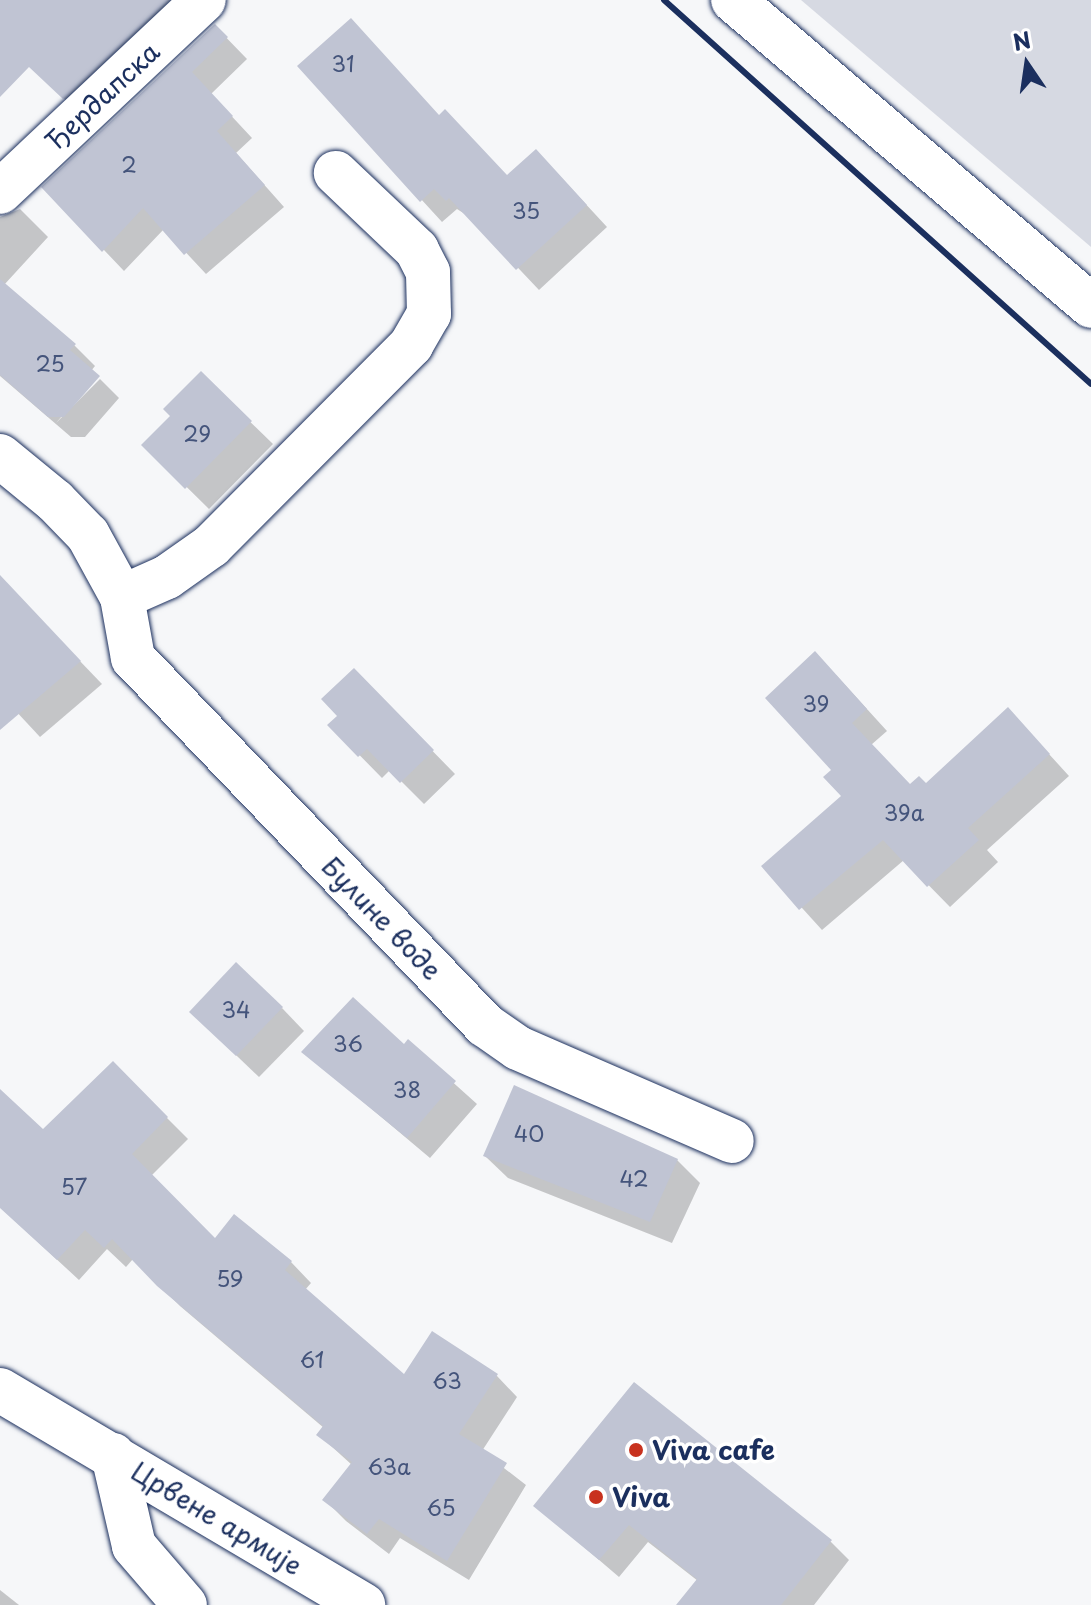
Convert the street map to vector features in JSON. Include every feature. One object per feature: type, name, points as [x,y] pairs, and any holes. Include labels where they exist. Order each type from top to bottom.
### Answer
[{"type":"street","name":"Ђердапска","points":[[0,192],[204,0]]},
{"type":"street","points":[[733,0],[1091,306]]},
{"type":"street","points":[[122,597],[167,577],[211,546],[411,345],[429,314],[428,272],[417,250],[336,173]]},
{"type":"street","name":"Булине воде","points":[[0,456],[55,501],[88,535],[122,597],[133,658],[485,1025],[518,1048],[732,1141]]},
{"type":"street","name":"Црвене армије","points":[[0,1390],[363,1605]]},
{"type":"street","name":"Црвене армије","points":[[113,1455],[134,1546],[185,1605]]},
{"type":"shaded area","points":[[801,0],[1091,0],[1091,247]]},
{"type":"building","points":[[0,0],[168,0],[63,99],[29,67],[0,97]]},
{"type":"building","points":[[351,18],[439,115],[445,109],[507,175],[536,149],[587,205],[516,270],[449,198],[446,201],[434,189],[420,202],[297,66]]},
{"type":"building","points":[[215,24],[228,37],[192,72],[233,116],[217,131],[265,185],[184,255],[143,208],[102,252],[41,187]]},
{"type":"building","points":[[0,279],[76,344],[70,350],[100,376],[64,417],[48,417],[0,375]]},
{"type":"building","points":[[201,371],[252,421],[185,489],[141,445],[170,416],[163,409]]},
{"type":"building","points":[[0,575],[81,661],[0,730]]},
{"type":"building","points":[[815,651],[867,709],[852,723],[910,784],[919,776],[926,783],[1008,707],[1050,754],[968,828],[979,840],[927,887],[883,840],[799,910],[761,866],[841,796],[823,777],[831,770],[765,698]]},
{"type":"building","points":[[354,668],[434,750],[400,783],[367,749],[358,757],[327,725],[337,716],[321,699]]},
{"type":"building","points":[[236,962],[283,1007],[236,1056],[189,1012]]},
{"type":"building","points":[[353,997],[404,1044],[408,1039],[456,1081],[407,1138],[301,1052]]},
{"type":"building","points":[[113,1061],[168,1117],[132,1154],[215,1238],[234,1214],[292,1261],[285,1270],[404,1374],[432,1331],[498,1374],[459,1434],[507,1463],[447,1561],[379,1519],[367,1534],[322,1500],[352,1462],[316,1435],[323,1426],[157,1286],[112,1239],[104,1248],[85,1230],[57,1260],[0,1208],[0,1089],[43,1129]]},
{"type":"building","points":[[514,1085],[678,1159],[650,1222],[483,1156]]},
{"type":"building","points":[[634,1382],[832,1540],[781,1605],[676,1605],[697,1579],[629,1525],[599,1560],[533,1506]]},
{"type":"railway","points":[[664,0],[1091,384]]},
{"type":"place","name":"Viva cafe","points":[[636,1450]]},
{"type":"place","name":"Viva","points":[[596,1497]]}]
